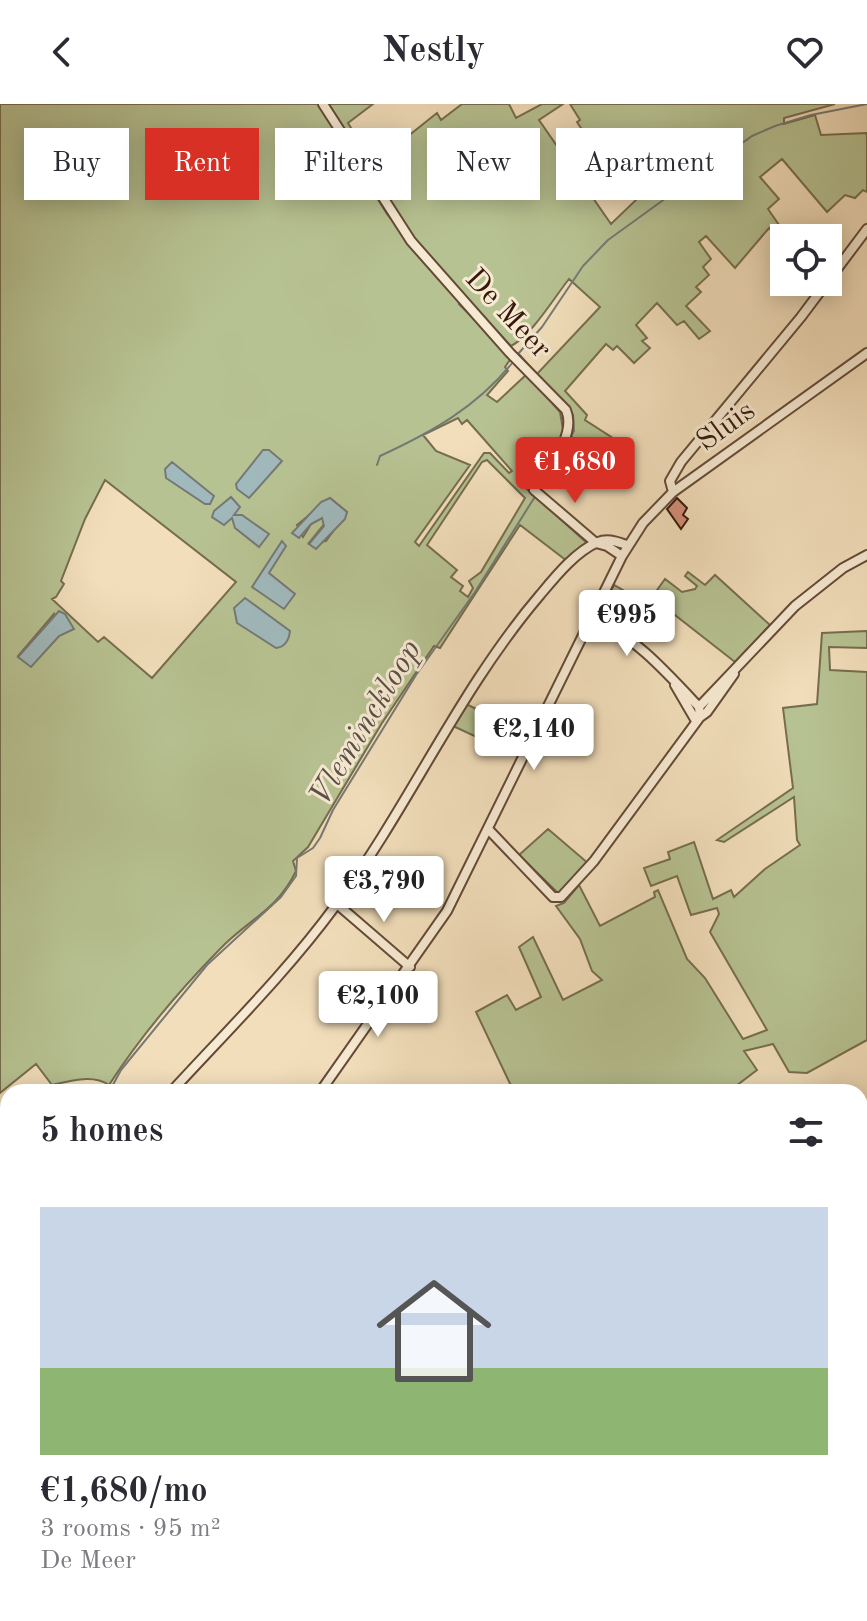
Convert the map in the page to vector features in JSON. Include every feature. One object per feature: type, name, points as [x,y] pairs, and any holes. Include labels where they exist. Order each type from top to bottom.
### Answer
[{"type":"street","name":"De Meer","points":[[323,104],[388,210],[411,241],[510,353],[566,410],[570,427],[534,490],[596,543]]},
{"type":"street","points":[[673,492],[670,481],[681,462],[801,317],[867,229]]},
{"type":"street","name":"Sluis","points":[[326,1084],[447,911],[627,545],[651,513],[673,492],[867,353]]},
{"type":"street","points":[[178,1084],[297,956],[337,904],[496,648],[561,572],[596,543],[608,540],[627,545]]},
{"type":"street","points":[[596,543],[622,556]]},
{"type":"street","points":[[488,829],[553,897],[561,897],[594,861],[698,715],[741,663],[795,606],[843,568],[867,555]]},
{"type":"street","points":[[592,616],[630,639],[675,684],[698,715]]},
{"type":"street","points":[[675,684],[698,715]]},
{"type":"street","points":[[337,904],[410,967]]},
{"type":"green space","points":[[0,104],[319,104],[334,128],[275,128],[275,200],[378,200],[446,287],[387,200],[411,200],[411,134],[437,113],[441,120],[462,104],[509,104],[516,118],[542,104],[563,104],[539,120],[556,145],[556,200],[594,200],[611,224],[636,200],[743,200],[743,128],[581,128],[577,122],[580,120],[570,104],[835,104],[784,118],[784,124],[815,115],[821,135],[867,133],[867,192],[863,190],[855,198],[845,195],[827,212],[782,159],[760,177],[779,199],[768,209],[778,224],[770,224],[770,229],[735,268],[706,236],[699,242],[711,259],[703,267],[709,275],[696,287],[701,292],[686,306],[710,331],[699,339],[684,321],[677,325],[657,303],[636,325],[647,338],[642,341],[650,348],[634,363],[617,346],[613,350],[606,344],[565,391],[587,415],[585,420],[619,442],[605,457],[578,444],[570,435],[571,421],[536,375],[600,307],[569,279],[534,325],[511,346],[467,298],[459,304],[512,357],[505,367],[508,371],[487,395],[497,402],[527,374],[560,412],[564,435],[548,460],[541,460],[527,489],[587,543],[567,561],[520,525],[440,648],[434,646],[382,723],[308,847],[293,861],[296,871],[280,896],[189,982],[147,1032],[110,1084],[88,1079],[51,1084],[36,1064],[11,1084],[0,1084]],"holes":[[[458,418],[462,424],[467,420],[512,471],[509,473],[490,453],[484,453],[419,546],[415,542],[470,465],[436,451],[423,435]],[[487,460],[525,498],[481,572],[469,581],[473,588],[468,597],[460,591],[463,586],[451,577],[457,570],[427,545],[482,462]],[[105,480],[236,582],[152,678],[104,637],[98,642],[52,599],[64,584],[61,581],[85,519]],[[330,498],[347,512],[326,541],[309,543],[326,522],[322,518],[311,524],[303,537],[297,525]],[[54,614],[59,636],[31,666],[18,656]]]},
{"type":"green space","points":[[327,104],[373,104],[348,123],[351,128],[342,128]]},
{"type":"green space","points":[[688,572],[705,585],[715,575],[770,625],[735,662],[671,612],[657,630],[611,591],[614,585],[647,604],[665,579],[682,592],[695,589],[697,586],[685,576]]},
{"type":"green space","points":[[867,631],[867,648],[829,647],[830,670],[867,672],[867,1040],[807,1073],[789,1072],[773,1044],[744,1051],[757,1070],[739,1084],[510,1084],[476,1012],[507,995],[516,1010],[541,997],[519,947],[533,937],[563,1000],[602,980],[592,971],[580,939],[556,906],[564,903],[579,885],[600,926],[655,897],[654,892],[658,890],[687,959],[705,978],[743,1039],[767,1030],[710,932],[719,914],[717,908],[691,915],[677,876],[651,886],[644,868],[670,859],[668,852],[694,842],[713,899],[731,890],[734,897],[765,869],[800,845],[794,797],[724,842],[717,840],[793,788],[783,708],[817,704],[822,633]]},
{"type":"green space","points":[[466,704],[497,719],[496,724],[527,737],[518,756],[453,726]]},
{"type":"green space","points":[[548,829],[589,864],[565,891],[558,893],[519,855]]},
{"type":"water","points":[[263,450],[269,450],[282,461],[249,498],[237,489],[236,484]]},
{"type":"water","points":[[172,462],[214,496],[210,504],[205,504],[166,478],[165,469]]},
{"type":"water","points":[[231,497],[240,507],[234,515],[242,515],[269,534],[259,547],[235,528],[232,518],[224,525],[212,517],[214,511]]},
{"type":"water","points":[[330,498],[347,512],[345,519],[316,549],[309,544],[324,526],[322,518],[311,524],[299,538],[292,533],[321,502]]},
{"type":"water","points":[[282,541],[286,546],[269,573],[295,594],[284,609],[252,587]]},
{"type":"water","points":[[245,598],[290,631],[284,645],[276,648],[237,623],[234,608]]},
{"type":"water","points":[[59,611],[65,614],[74,629],[59,636],[31,667],[18,657]]},
{"type":"building","points":[[677,498],[687,508],[683,515],[688,519],[681,529],[667,509]]},
{"type":"waterway","name":"Vleminckloop","points":[[518,354],[542,327],[583,266],[608,240],[731,151],[752,136],[775,126],[867,104]]},
{"type":"waterway","name":"Vleminckloop","points":[[518,353],[573,415],[574,431],[568,441]]},
{"type":"waterway","points":[[377,465],[380,456],[418,438],[469,405],[513,362]]},
{"type":"waterway","name":"Vleminckloop","points":[[540,489],[556,464]]},
{"type":"waterway","name":"Vleminckloop","points":[[113,1084],[121,1070],[207,965],[281,897],[296,876],[297,858],[313,848],[320,838],[333,810],[416,675],[475,592],[536,495]]}]
